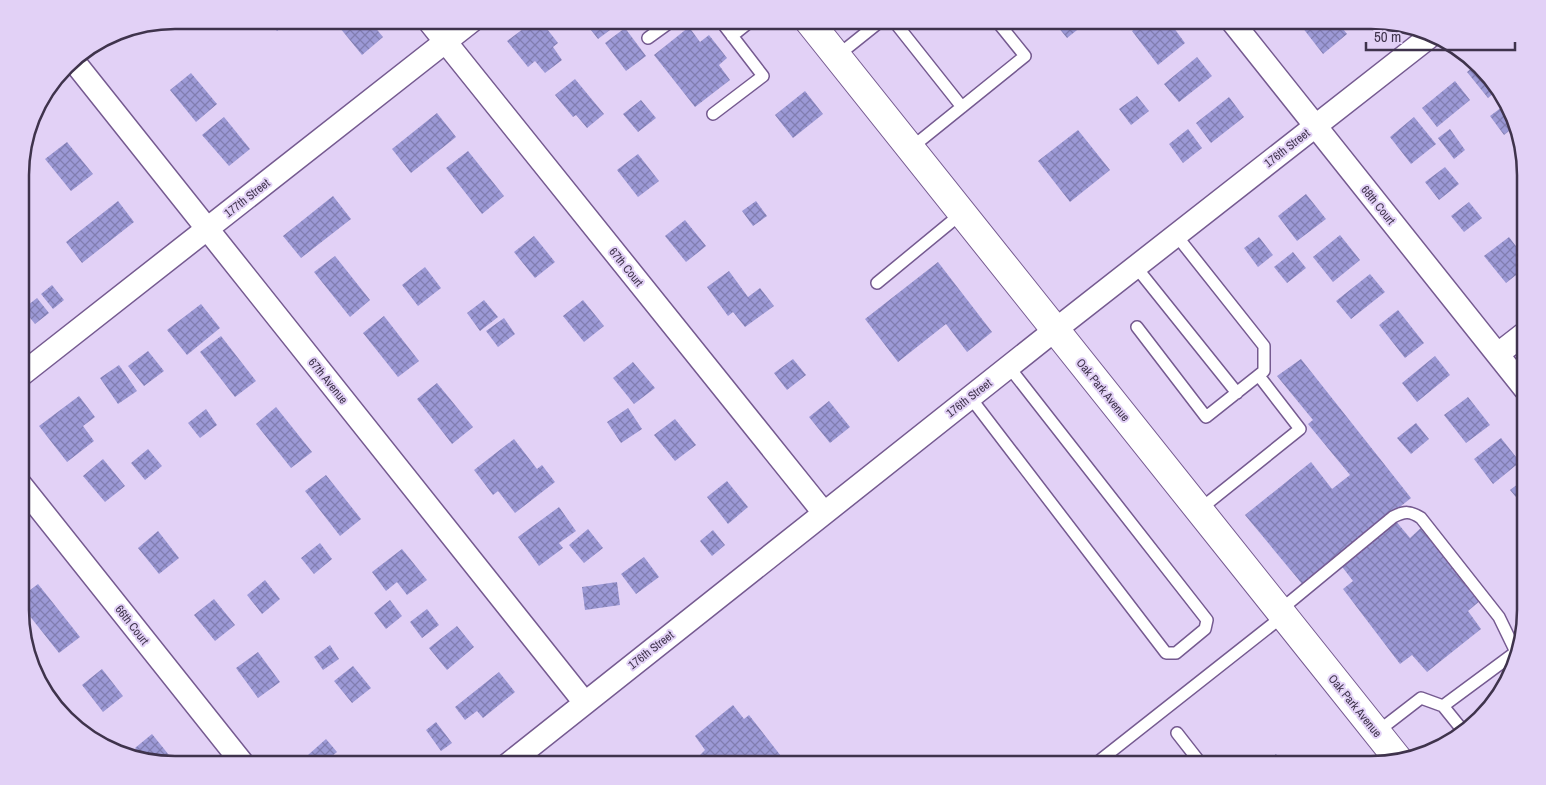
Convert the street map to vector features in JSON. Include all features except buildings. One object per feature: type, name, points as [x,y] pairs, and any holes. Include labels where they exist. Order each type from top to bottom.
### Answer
[{"type":"street","name":"67th Court","points":[[435,29],[824,513]]},
{"type":"street","name":"177th Street","points":[[29,369],[462,29]]},
{"type":"street","name":"Oak Park Avenue","points":[[815,29],[1394,754]]},
{"type":"street","name":"68th Court","points":[[1238,29],[1517,379]]},
{"type":"street","name":"176th Street","points":[[517,756],[1055,330],[1426,39]]},
{"type":"street","name":"67th Avenue","points":[[77,66],[585,703]]},
{"type":"street","points":[[1498,354],[1517,339]]},
{"type":"street","name":"66th Court","points":[[29,495],[237,756]]},
{"type":"lane","points":[[648,38],[660,29]]},
{"type":"lane","points":[[713,114],[763,76],[727,29]]},
{"type":"lane","points":[[732,36],[741,29]]},
{"type":"lane","points":[[837,56],[871,29]]},
{"type":"lane","points":[[899,29],[962,107]]},
{"type":"lane","points":[[910,148],[1025,56],[1003,29]]},
{"type":"lane","points":[[877,282],[962,213]]},
{"type":"lane","points":[[1137,327],[1206,417],[1264,371],[1264,346],[1176,235]]},
{"type":"lane","points":[[1136,267],[1237,393]]},
{"type":"lane","points":[[970,398],[1166,653],[1176,654],[1205,629],[1207,620],[1009,367]]},
{"type":"lane","points":[[1199,510],[1300,429],[1258,376]]},
{"type":"lane","points":[[1105,756],[1281,614],[1393,517],[1402,512],[1410,512],[1421,518],[1499,617],[1513,645]]},
{"type":"lane","points":[[1443,706],[1510,656]]},
{"type":"lane","points":[[1376,732],[1421,698],[1443,706],[1460,727]]},
{"type":"lane","points":[[1177,733],[1195,756]]}]
